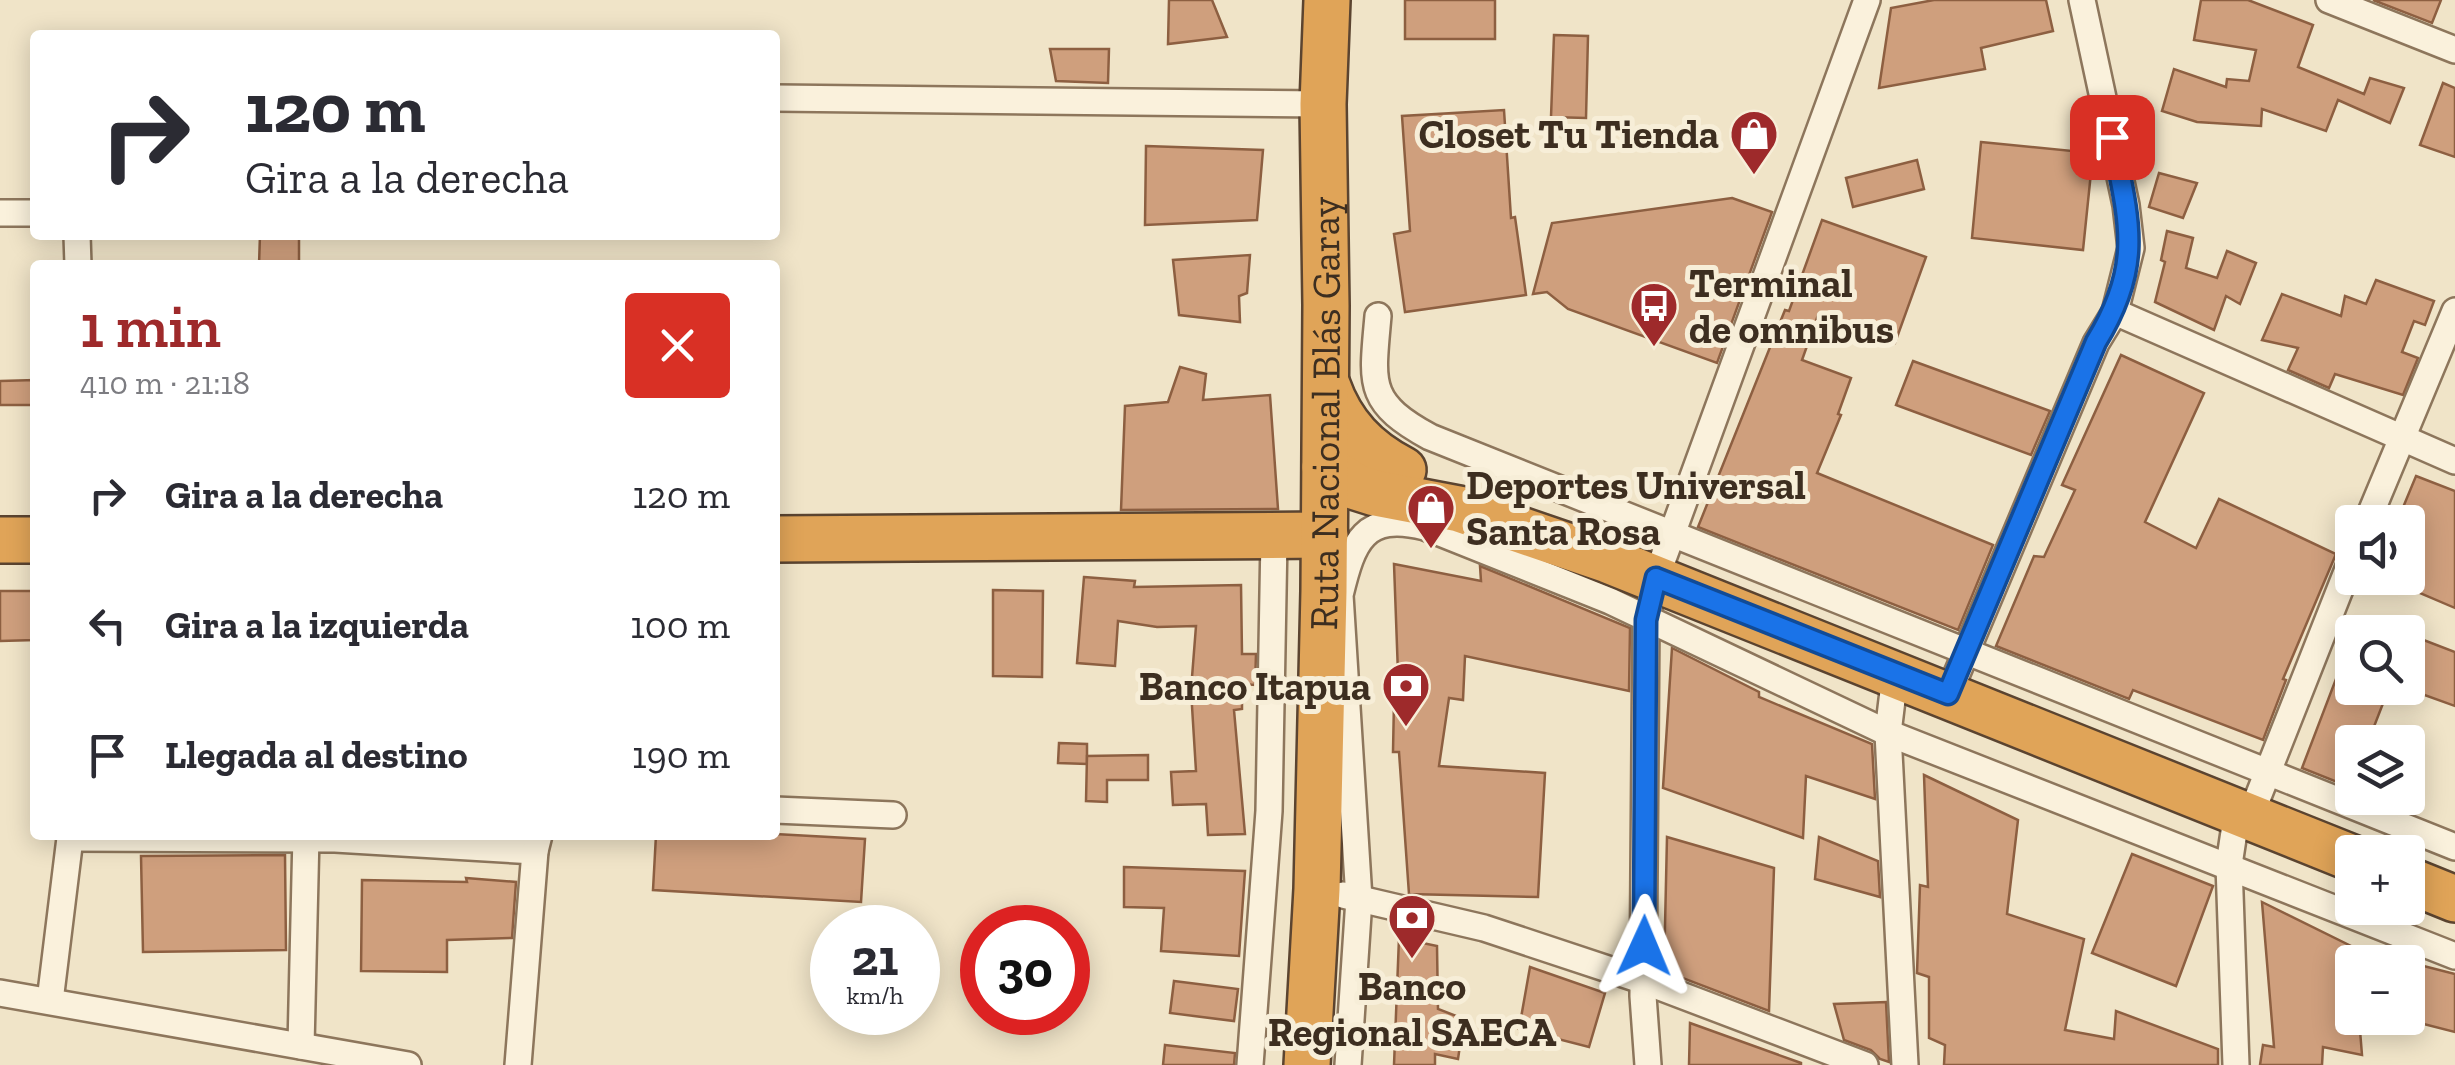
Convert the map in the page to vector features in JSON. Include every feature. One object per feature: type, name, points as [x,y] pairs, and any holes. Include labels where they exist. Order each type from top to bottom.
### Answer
[{"type":"highway","name":"Ruta Nacional Blás Garay","points":[[1307,1065],[1338,894],[1324,591],[1326,0]]},
{"type":"highway","points":[[1326,382],[1354,435],[1377,455],[1399,483]]},
{"type":"highway","points":[[1326,468],[1360,460],[1399,483],[1608,560],[1651,599],[1895,674],[2335,851]]},
{"type":"highway","points":[[1324,591],[1343,539],[1353,524],[1399,483]]},
{"type":"highway","points":[[780,538],[1324,536]]},
{"type":"highway","points":[[0,540],[30,540]]},
{"type":"highway","points":[[2425,887],[2455,899]]},
{"type":"street","points":[[1648,1065],[1644,981],[1651,599],[1867,0]]},
{"type":"street","points":[[1948,694],[2096,342],[2115,312],[2131,248],[2082,0]]},
{"type":"street","points":[[2329,0],[2455,50]]},
{"type":"street","points":[[780,98],[1323,104]]},
{"type":"street","points":[[0,213],[30,213]]},
{"type":"street","points":[[2374,505],[2455,311]]},
{"type":"street","points":[[2115,312],[2455,461]]},
{"type":"street","points":[[1378,316],[1376,389],[1398,420],[1430,437],[2455,847]]},
{"type":"street","points":[[1348,1065],[1338,894],[1340,595],[1348,564],[1362,539],[1379,523],[1397,520],[1426,527],[1610,601],[1651,599],[1888,733],[2455,956]]},
{"type":"street","points":[[1250,1065],[1268,811],[1274,538]]},
{"type":"street","points":[[2236,1065],[2229,865],[2243,814],[2268,772],[2338,595]]},
{"type":"street","points":[[1895,674],[1888,733],[1906,1065]]},
{"type":"street","points":[[780,810],[893,815]]},
{"type":"street","points":[[50,1002],[70,840]]},
{"type":"street","points":[[300,1046],[306,840]]},
{"type":"street","points":[[386,840],[537,843],[518,1065]]},
{"type":"street","points":[[1338,894],[1484,928],[1644,981],[1865,1065]]},
{"type":"street","points":[[0,993],[408,1065]]},
{"type":"building","points":[[1169,0],[1212,0],[1227,37],[1168,44]]},
{"type":"building","points":[[1405,0],[1495,0],[1495,39],[1405,39]]},
{"type":"building","points":[[1934,0],[2046,0],[2053,31],[1981,48],[1985,69],[1879,88],[1891,8]]},
{"type":"building","points":[[2201,0],[2248,0],[2313,25],[2298,67],[2364,94],[2370,78],[2404,88],[2390,123],[2338,100],[2326,131],[2262,109],[2261,126],[2197,122],[2162,111],[2174,69],[2226,87],[2227,79],[2249,81],[2256,50],[2194,40]]},
{"type":"building","points":[[2373,0],[2441,0],[2432,23]]},
{"type":"building","points":[[1554,35],[1588,36],[1586,118],[1551,117]]},
{"type":"building","points":[[1050,49],[1109,49],[1108,83],[1056,81]]},
{"type":"building","points":[[2443,83],[2455,88],[2455,157],[2420,145]]},
{"type":"building","points":[[1504,110],[1511,218],[1515,217],[1526,295],[1405,312],[1394,234],[1410,231],[1402,116]]},
{"type":"building","points":[[1981,142],[2093,153],[2083,250],[1972,238]]},
{"type":"building","points":[[1146,146],[1263,150],[1257,220],[1145,225]]},
{"type":"building","points":[[1917,160],[1924,189],[1853,207],[1846,178]]},
{"type":"building","points":[[2159,173],[2197,183],[2183,218],[2149,207]]},
{"type":"building","points":[[1732,198],[1772,212],[1717,363],[1568,309],[1547,292],[1533,294],[1552,223]]},
{"type":"building","points":[[1822,220],[1926,257],[1895,343],[1818,315],[1802,360],[1851,378],[1838,414],[1841,415],[1817,473],[1993,545],[1958,630],[1698,527],[1785,310],[1789,311]]},
{"type":"building","points":[[2167,231],[2193,238],[2186,268],[2217,278],[2227,251],[2256,263],[2240,304],[2226,296],[2214,330],[2155,302],[2165,262],[2161,260]]},
{"type":"building","points":[[260,240],[299,240],[299,260],[259,260]]},
{"type":"building","points":[[1250,255],[1247,293],[1239,296],[1240,322],[1179,315],[1173,260]]},
{"type":"building","points":[[2376,280],[2434,301],[2425,325],[2414,321],[2402,352],[2418,358],[2403,395],[2335,374],[2329,388],[2288,370],[2298,348],[2262,340],[2282,294],[2341,316],[2345,296],[2366,304]]},
{"type":"building","points":[[2121,355],[2204,393],[2145,522],[2196,548],[2219,499],[2335,554],[2283,679],[2286,680],[2263,740],[2133,690],[2129,699],[1996,646],[2034,556],[2044,557],[2075,490],[2062,485]]},
{"type":"building","points":[[1913,361],[2050,411],[2031,455],[1896,405]]},
{"type":"building","points":[[1180,367],[1206,374],[1203,400],[1270,395],[1278,509],[1121,510],[1125,406],[1168,402]]},
{"type":"building","points":[[30,380],[30,405],[0,405],[0,381]]},
{"type":"building","points":[[2416,476],[2455,491],[2455,608],[2424,595],[2425,505],[2404,505]]},
{"type":"building","points":[[1394,564],[1481,581],[1480,566],[1630,628],[1629,691],[1465,656],[1463,700],[1449,698],[1439,766],[1545,773],[1538,897],[1409,894],[1399,752],[1393,752],[1394,701],[1399,701]]},
{"type":"building","points":[[1084,577],[1135,581],[1134,587],[1241,585],[1242,654],[1256,654],[1255,685],[1242,684],[1242,709],[1234,710],[1245,834],[1208,835],[1206,804],[1173,805],[1171,772],[1196,771],[1191,690],[1196,626],[1157,627],[1118,621],[1115,666],[1077,663]]},
{"type":"building","points":[[993,590],[1043,591],[1042,677],[993,676]]},
{"type":"building","points":[[0,591],[30,591],[30,640],[0,641]]},
{"type":"building","points":[[2425,641],[2455,652],[2455,706],[2425,695]]},
{"type":"building","points":[[1672,648],[1759,692],[1759,697],[1872,744],[1875,799],[1806,776],[1803,838],[1663,788]]},
{"type":"building","points":[[2335,681],[2335,705],[2382,705],[2375,725],[2335,725],[2335,781],[2302,768]]},
{"type":"building","points":[[1059,743],[1087,744],[1087,764],[1058,763]]},
{"type":"building","points":[[1148,755],[1148,780],[1107,780],[1107,802],[1086,801],[1087,756]]},
{"type":"building","points":[[1924,775],[2018,820],[2007,914],[2084,939],[2065,1030],[2114,1039],[2116,1011],[2218,1049],[2218,1065],[1944,1065],[1945,1045],[1929,1038],[1929,977],[1917,973],[1920,885],[1928,887]]},
{"type":"building","points":[[780,834],[865,839],[861,902],[653,890],[656,840],[780,840]]},
{"type":"building","points":[[1667,837],[1774,868],[1769,1011],[1664,971]]},
{"type":"building","points":[[1819,837],[1878,861],[1880,897],[1815,879]]},
{"type":"building","points":[[2132,854],[2213,886],[2176,986],[2092,953]]},
{"type":"building","points":[[285,855],[286,950],[143,952],[141,856]]},
{"type":"building","points":[[1124,867],[1245,871],[1239,956],[1161,951],[1164,908],[1124,907]]},
{"type":"building","points":[[466,878],[516,882],[512,938],[447,940],[447,972],[361,971],[362,880],[467,882]]},
{"type":"building","points":[[2262,902],[2349,945],[2335,945],[2335,1035],[2360,1035],[2362,1055],[2323,1047],[2322,1065],[2260,1065],[2263,1045],[2274,1047]]},
{"type":"building","points":[[1399,938],[1437,946],[1438,1009],[1464,1019],[1458,1059],[1435,1054],[1435,1065],[1394,1065]]},
{"type":"building","points":[[2425,966],[2455,974],[2455,1032],[2425,1024]]},
{"type":"building","points":[[1530,967],[1605,993],[1589,1047],[1519,1029]]},
{"type":"building","points":[[1174,981],[1238,989],[1234,1021],[1170,1013]]},
{"type":"building","points":[[1886,1002],[1889,1062],[1844,1040],[1834,1004]]},
{"type":"building","points":[[1690,1023],[1801,1063],[1801,1065],[1689,1065]]},
{"type":"building","points":[[1165,1045],[1235,1053],[1234,1065],[1163,1065]]},
{"type":"place","name":"Closet Tu Tienda","points":[[1754,176]]},
{"type":"place","name":"Terminal de omnibus","points":[[1654,348]]},
{"type":"place","name":"Deportes Universal Santa Rosa","points":[[1431,550]]},
{"type":"place","name":"Banco Itapua","points":[[1406,728]]},
{"type":"place","name":"Banco Regional SAECA","points":[[1412,960]]},
{"type":"route","points":[[1644,946],[1646,620],[1656,578],[1948,694],[2096,342],[2115,312],[2131,248],[2112,137]]}]
